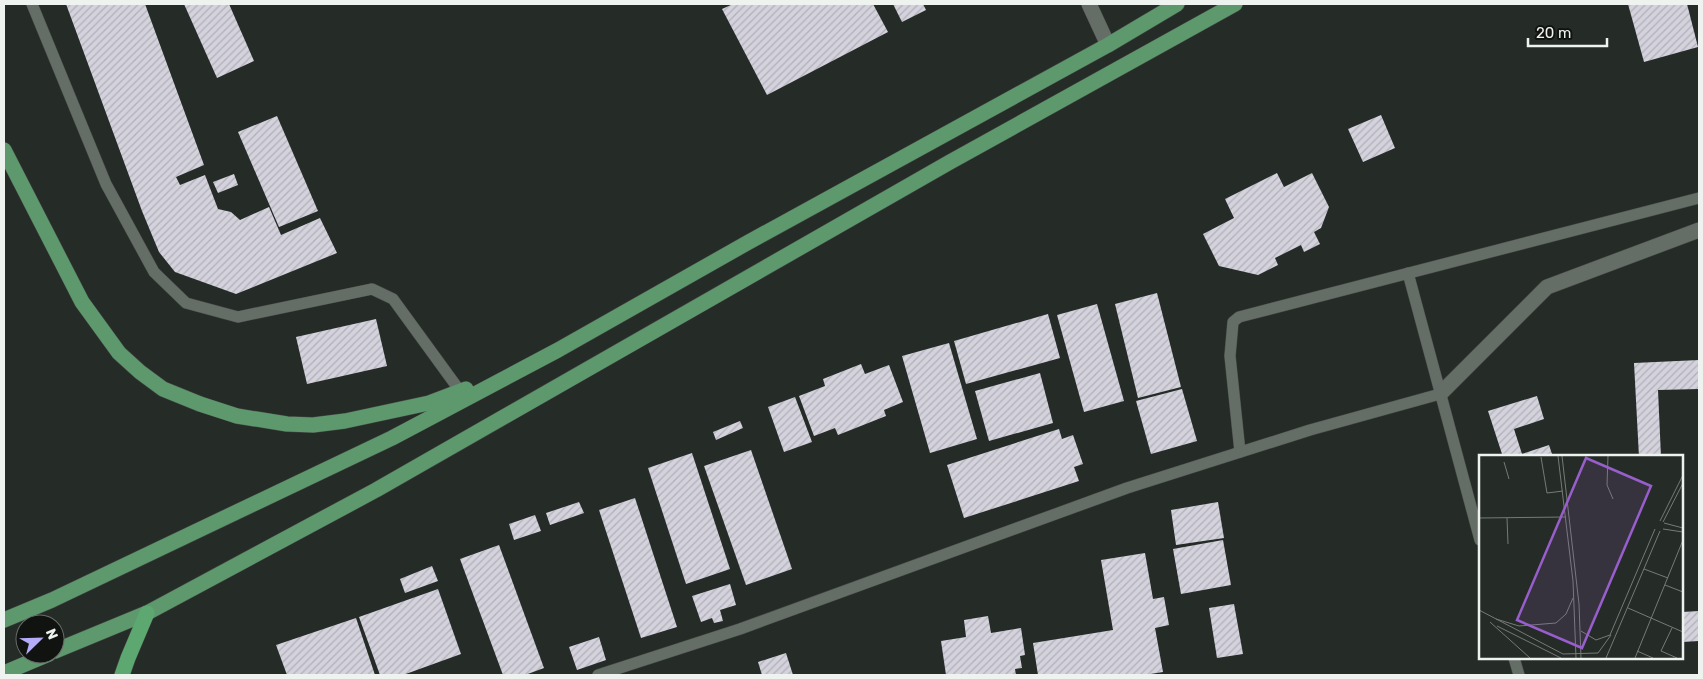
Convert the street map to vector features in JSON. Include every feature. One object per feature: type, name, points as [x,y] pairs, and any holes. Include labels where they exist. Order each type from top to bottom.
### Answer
[{"type":"highway","points":[[122,675],[147,612]]},
{"type":"main road","points":[[4,620],[70,592],[392,438],[522,369],[1108,45],[1177,4]]},
{"type":"main road","points":[[65,647],[147,612],[376,490],[941,167],[1235,4]]},
{"type":"main road","points":[[4,150],[82,302],[119,353],[140,372],[164,389],[200,404],[237,416],[287,424],[313,425],[345,421],[429,404],[522,369]]},
{"type":"main road","points":[[4,673],[25,664]]},
{"type":"street","points":[[1089,4],[1108,45]]},
{"type":"street","points":[[1440,394],[1547,287],[1699,230]]},
{"type":"lane","points":[[32,4],[106,184],[154,272],[186,303],[238,318],[372,289],[393,299],[460,392]]},
{"type":"lane","points":[[1240,452],[1230,356],[1233,322],[1239,316],[1699,198]]},
{"type":"lane","points":[[1408,273],[1479,536]]},
{"type":"lane","points":[[598,675],[740,629],[1127,488],[1310,430],[1440,394]]},
{"type":"lane","points":[[1514,659],[1519,675]]},
{"type":"building","points":[[66,4],[145,4],[204,165],[176,177],[180,185],[205,175],[218,209],[231,212],[240,220],[269,207],[281,235],[320,218],[337,253],[236,294],[175,272],[159,252],[142,211]]},
{"type":"building","points":[[184,4],[229,4],[254,61],[217,78]]},
{"type":"building","points":[[733,4],[873,4],[888,32],[767,95],[722,9]]},
{"type":"building","points":[[893,4],[923,4],[926,10],[902,22]]},
{"type":"building","points":[[1628,4],[1687,4],[1698,47],[1644,62]]},
{"type":"building","points":[[1381,115],[1395,148],[1363,162],[1348,129]]},
{"type":"building","points":[[277,116],[318,211],[279,227],[238,132]]},
{"type":"building","points":[[1277,173],[1284,187],[1312,173],[1329,207],[1321,228],[1314,232],[1320,244],[1304,252],[1301,245],[1275,258],[1278,265],[1258,275],[1219,266],[1203,234],[1234,218],[1225,199]]},
{"type":"building","points":[[234,174],[238,185],[218,193],[213,182]]},
{"type":"building","points":[[1157,293],[1181,387],[1138,398],[1115,304]]},
{"type":"building","points":[[1097,304],[1124,401],[1084,412],[1057,315]]},
{"type":"building","points":[[1048,314],[1060,358],[966,384],[954,341]]},
{"type":"building","points":[[376,319],[387,366],[307,384],[296,337]]},
{"type":"building","points":[[949,343],[977,439],[930,453],[902,356]]},
{"type":"building","points":[[1699,360],[1699,389],[1658,390],[1661,455],[1639,455],[1634,363]]},
{"type":"building","points":[[861,364],[865,374],[889,365],[903,402],[884,410],[886,416],[838,435],[835,428],[814,436],[799,396],[825,386],[823,379]]},
{"type":"building","points":[[1040,373],[1053,423],[989,441],[975,391]]},
{"type":"building","points":[[1182,389],[1197,441],[1151,454],[1136,401]]},
{"type":"building","points":[[1537,396],[1544,419],[1514,429],[1522,454],[1549,445],[1552,455],[1502,455],[1488,411]]},
{"type":"building","points":[[795,397],[812,442],[784,452],[768,407]]},
{"type":"building","points":[[740,421],[743,428],[716,440],[713,432]]},
{"type":"building","points":[[1059,429],[1062,439],[1073,435],[1083,464],[1074,467],[1079,481],[964,518],[947,465]]},
{"type":"building","points":[[751,450],[792,569],[746,585],[704,466]]},
{"type":"building","points":[[692,453],[730,569],[686,584],[648,468]]},
{"type":"building","points":[[635,498],[677,627],[641,638],[599,510]]},
{"type":"building","points":[[579,502],[584,513],[550,525],[546,513]]},
{"type":"building","points":[[1218,502],[1224,538],[1176,545],[1171,510]]},
{"type":"building","points":[[535,515],[541,531],[514,540],[509,524]]},
{"type":"building","points":[[1223,540],[1231,585],[1181,594],[1173,549]]},
{"type":"building","points":[[499,545],[544,668],[525,675],[503,675],[460,559]]},
{"type":"building","points":[[1145,553],[1153,599],[1164,597],[1169,625],[1155,628],[1163,672],[1144,675],[1038,675],[1033,643],[1113,630],[1101,560]]},
{"type":"building","points":[[432,566],[438,581],[405,593],[400,579]]},
{"type":"building","points":[[730,584],[736,605],[720,610],[723,621],[714,623],[712,618],[701,622],[692,596]]},
{"type":"building","points":[[438,589],[461,654],[403,675],[380,675],[359,617]]},
{"type":"building","points":[[1234,604],[1243,654],[1217,658],[1209,608]]},
{"type":"building","points":[[1699,611],[1699,641],[1683,642],[1683,612]]},
{"type":"building","points":[[988,616],[991,633],[1021,628],[1025,655],[1020,656],[1022,668],[1015,669],[1016,675],[946,675],[941,641],[966,637],[964,620]]},
{"type":"building","points":[[356,618],[375,675],[287,675],[276,645]]},
{"type":"building","points":[[599,637],[606,660],[577,670],[569,647]]},
{"type":"building","points":[[786,653],[793,675],[762,675],[758,662]]}]
